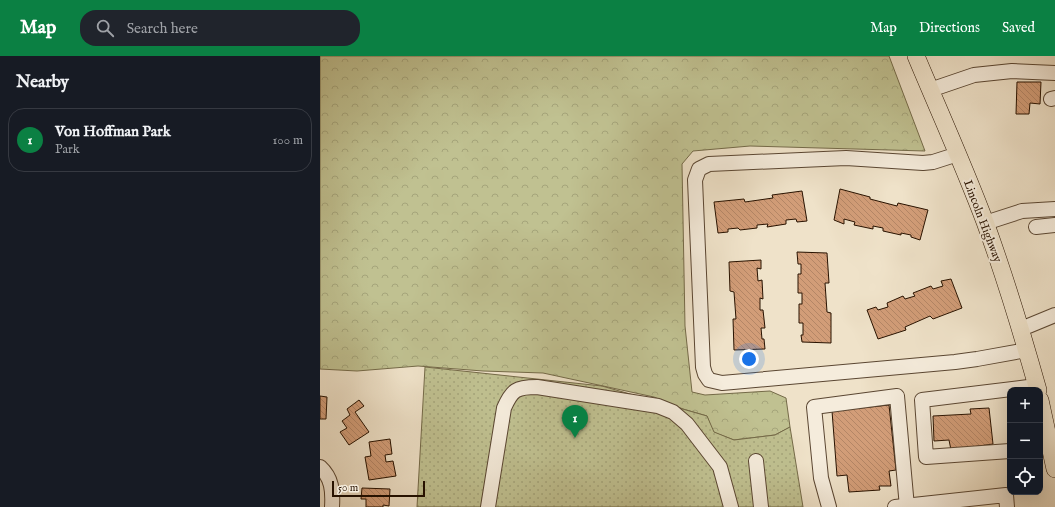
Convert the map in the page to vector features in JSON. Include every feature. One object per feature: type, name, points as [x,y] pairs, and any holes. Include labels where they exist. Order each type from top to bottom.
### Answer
[{"type":"main road","name":"Lincoln Highway","points":[[916,56],[958,154],[985,223],[1021,329],[1037,387]]},
{"type":"main road","name":"Lincoln Highway","points":[[1042,423],[1045,449],[1055,469]]},
{"type":"street","points":[[930,90],[974,75],[1012,71],[1055,73]]},
{"type":"street","points":[[958,154],[933,162],[923,163],[846,158],[709,164],[699,169],[695,180],[703,367],[705,374],[709,380],[722,383],[955,362],[1027,350]]},
{"type":"street","points":[[985,223],[1022,210],[1055,209]]},
{"type":"street","points":[[1036,227],[1055,225]]},
{"type":"street","points":[[1021,329],[1055,315]]},
{"type":"street","points":[[488,507],[504,408],[509,396],[515,390],[525,387],[537,387],[658,406],[673,412],[687,424],[720,467],[731,507]]},
{"type":"street","points":[[1007,394],[922,400],[926,457],[1007,451]]},
{"type":"street","points":[[829,507],[821,478],[814,407],[897,396],[903,507],[1006,495],[1007,507]]},
{"type":"street","points":[[756,461],[761,507]]},
{"type":"street","points":[[320,467],[328,475],[332,484],[332,507]]},
{"type":"green space","points":[[320,56],[889,56],[925,151],[750,146],[693,151],[682,164],[685,326],[692,392],[705,395],[770,391],[786,398],[790,427],[775,435],[734,440],[713,432],[707,416],[683,409],[654,397],[543,373],[483,371],[418,366],[357,371],[320,369]]},
{"type":"green space","points":[[425,367],[602,386],[707,416],[714,432],[734,440],[775,435],[790,427],[803,507],[417,507]]},
{"type":"building","points":[[1017,82],[1041,82],[1040,104],[1030,103],[1029,114],[1016,114]]},
{"type":"building","points":[[840,189],[897,206],[898,203],[928,210],[920,240],[911,237],[911,235],[901,233],[901,235],[883,231],[883,228],[873,226],[873,229],[854,225],[855,222],[844,219],[844,224],[834,220]]},
{"type":"building","points":[[802,191],[807,221],[797,222],[796,219],[786,220],[786,224],[767,227],[768,224],[757,225],[757,228],[740,230],[738,228],[728,229],[728,232],[718,233],[714,202],[744,199],[745,202],[773,198],[772,195]]},
{"type":"building","points":[[797,252],[827,253],[829,283],[825,283],[827,312],[831,313],[831,343],[802,342],[801,335],[803,335],[803,323],[799,323],[799,304],[802,304],[802,293],[798,293],[798,274],[801,274],[801,264],[798,264]]},
{"type":"building","points":[[761,260],[761,269],[757,268],[758,281],[762,280],[763,299],[760,298],[760,310],[763,310],[765,328],[761,328],[765,349],[734,350],[733,319],[736,319],[734,292],[730,291],[729,262]]},
{"type":"building","points":[[951,279],[962,308],[933,319],[930,316],[905,327],[906,330],[878,339],[867,310],[876,307],[878,310],[888,307],[887,303],[903,296],[905,299],[915,296],[913,293],[931,286],[933,289],[943,286],[941,281]]},
{"type":"building","points":[[320,396],[327,397],[326,419],[320,419]]},
{"type":"building","points":[[359,400],[364,406],[355,412],[369,432],[349,445],[340,432],[347,428],[342,421],[350,415],[347,409]]},
{"type":"building","points":[[889,405],[896,470],[889,471],[891,486],[879,486],[880,490],[849,492],[847,475],[837,476],[832,411]]},
{"type":"building","points":[[989,408],[993,444],[951,450],[949,440],[934,441],[933,416],[971,414],[970,409]]},
{"type":"building","points":[[390,439],[392,454],[385,455],[386,462],[393,461],[396,476],[369,480],[365,457],[371,456],[369,442]]},
{"type":"building","points":[[362,488],[390,489],[389,506],[383,505],[383,507],[366,507],[366,499],[361,499]]},
{"type":"place","name":"Von Hoffman Park","points":[[575,438]]}]
